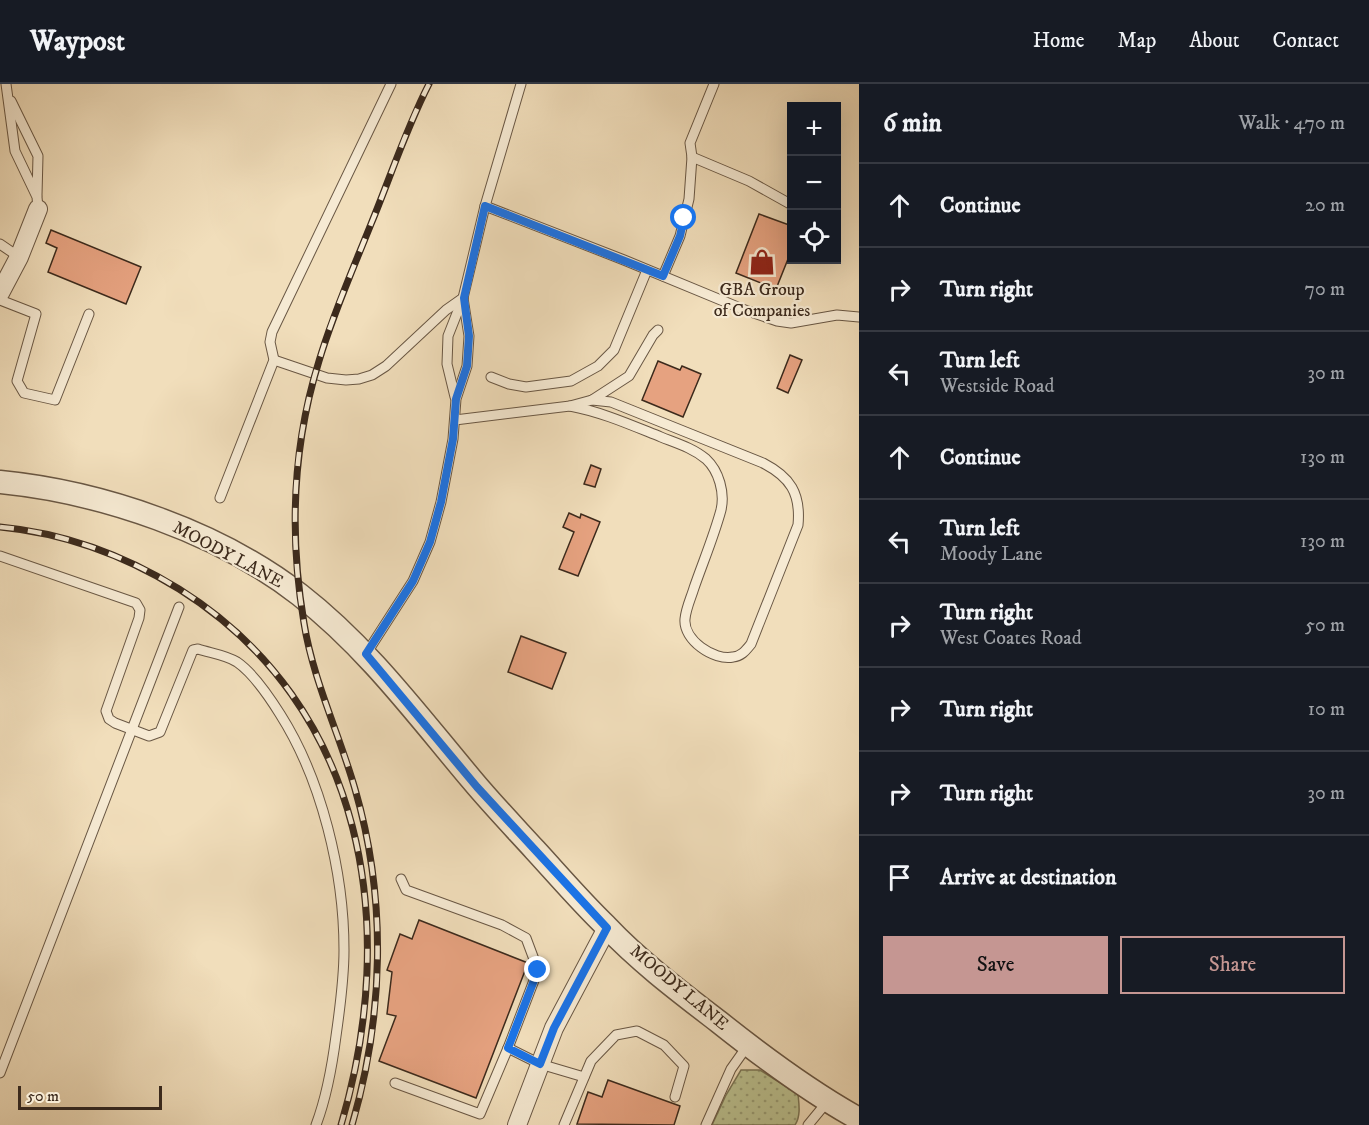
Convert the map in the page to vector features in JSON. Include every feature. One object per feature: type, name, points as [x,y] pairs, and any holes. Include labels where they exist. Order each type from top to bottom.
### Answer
[{"type":"street","points":[[0,292],[19,257],[37,203]]},
{"type":"street","name":"MOODY LANE","points":[[0,482],[59,490],[164,521],[259,567],[300,595],[366,654],[477,787],[607,928],[675,989],[748,1045],[859,1119]]},
{"type":"street","points":[[517,1125],[554,1028],[607,928]]},
{"type":"lane","points":[[220,498],[274,360],[270,342],[272,332],[391,84]]},
{"type":"lane","points":[[456,399],[447,364],[448,336],[464,298],[485,206],[521,84]]},
{"type":"lane","points":[[663,276],[680,236],[689,199],[692,157],[690,143],[714,84]]},
{"type":"lane","points":[[7,89],[15,151],[37,203]]},
{"type":"lane","points":[[7,89],[38,156],[37,203]]},
{"type":"lane","points":[[692,157],[749,181],[787,203]]},
{"type":"lane","points":[[485,206],[777,321],[791,322],[837,315],[859,317]]},
{"type":"lane","points":[[0,244],[19,257]]},
{"type":"lane","points":[[491,377],[526,387],[571,381],[598,366],[614,350],[647,270]]},
{"type":"lane","points":[[274,360],[327,378],[346,380],[372,375],[386,366],[446,310],[464,298]]},
{"type":"lane","points":[[366,654],[413,581],[430,542],[449,468],[456,399],[467,366],[469,336],[464,298]]},
{"type":"lane","points":[[0,300],[36,314],[17,381],[24,393],[55,400],[88,314]]},
{"type":"lane","points":[[455,420],[570,406],[592,400],[629,376],[658,330]]},
{"type":"lane","points":[[570,406],[601,413],[685,447],[707,460],[721,488],[721,509],[690,603],[686,626],[692,640],[698,646],[727,658],[743,654],[751,644],[798,525],[798,504],[791,485],[784,476],[763,463],[611,402],[592,400]]},
{"type":"lane","points":[[0,556],[136,603],[140,610],[139,618],[106,711],[109,719],[115,723],[149,736],[160,732],[193,650],[198,649],[237,662],[265,691],[289,727],[309,770],[328,827],[339,886],[344,950],[339,1018],[331,1076],[316,1125]]},
{"type":"lane","points":[[0,1073],[179,607]]},
{"type":"lane","points":[[395,1083],[480,1114],[538,970],[526,938],[502,925],[406,890],[401,879]]},
{"type":"lane","points":[[564,1125],[591,1061],[616,1035],[637,1031],[664,1045],[684,1066],[675,1098]]},
{"type":"lane","points":[[706,1125],[731,1069],[748,1045]]},
{"type":"lane","points":[[508,1048],[540,1064],[584,1077]]},
{"type":"lane","points":[[808,1125],[828,1100]]},
{"type":"green space","points":[[741,1070],[760,1070],[798,1094],[799,1114],[795,1125],[712,1125]]},
{"type":"building","points":[[759,214],[787,224],[787,262],[776,289],[736,273]]},
{"type":"building","points":[[51,230],[141,267],[126,304],[48,272],[57,248],[46,243]]},
{"type":"building","points":[[790,355],[802,360],[788,393],[777,388]]},
{"type":"building","points":[[658,361],[680,370],[682,366],[701,374],[683,417],[642,400]]},
{"type":"building","points":[[591,465],[601,469],[595,487],[584,484]]},
{"type":"building","points":[[569,513],[580,518],[581,514],[600,522],[578,576],[559,569],[574,532],[563,527]]},
{"type":"building","points":[[521,636],[566,653],[552,689],[508,672]]},
{"type":"building","points":[[419,920],[528,963],[476,1098],[379,1061],[396,1016],[387,1014],[392,972],[387,970],[400,934],[412,939]]},
{"type":"building","points":[[608,1080],[680,1106],[674,1125],[577,1124],[588,1092],[602,1097]]},
{"type":"railway","points":[[352,1125],[363,1083],[370,1042],[378,957],[377,915],[373,872],[355,789],[320,686],[304,623],[296,557],[298,459],[310,394],[325,343],[343,292],[429,84]]},
{"type":"railway","points":[[0,527],[47,534],[93,547],[137,566],[179,589],[242,637],[292,694],[328,758],[352,826],[365,899],[367,974],[359,1050],[341,1125]]},
{"type":"place","name":"GBA Group of Companies","points":[[762,262]]},
{"type":"route","points":[[538,970],[508,1048],[540,1064],[554,1028],[607,928],[477,787],[366,654],[413,581],[430,542],[441,502],[449,468],[456,399],[467,366],[469,336],[464,298],[485,206],[663,276],[680,236],[684,218]]}]
